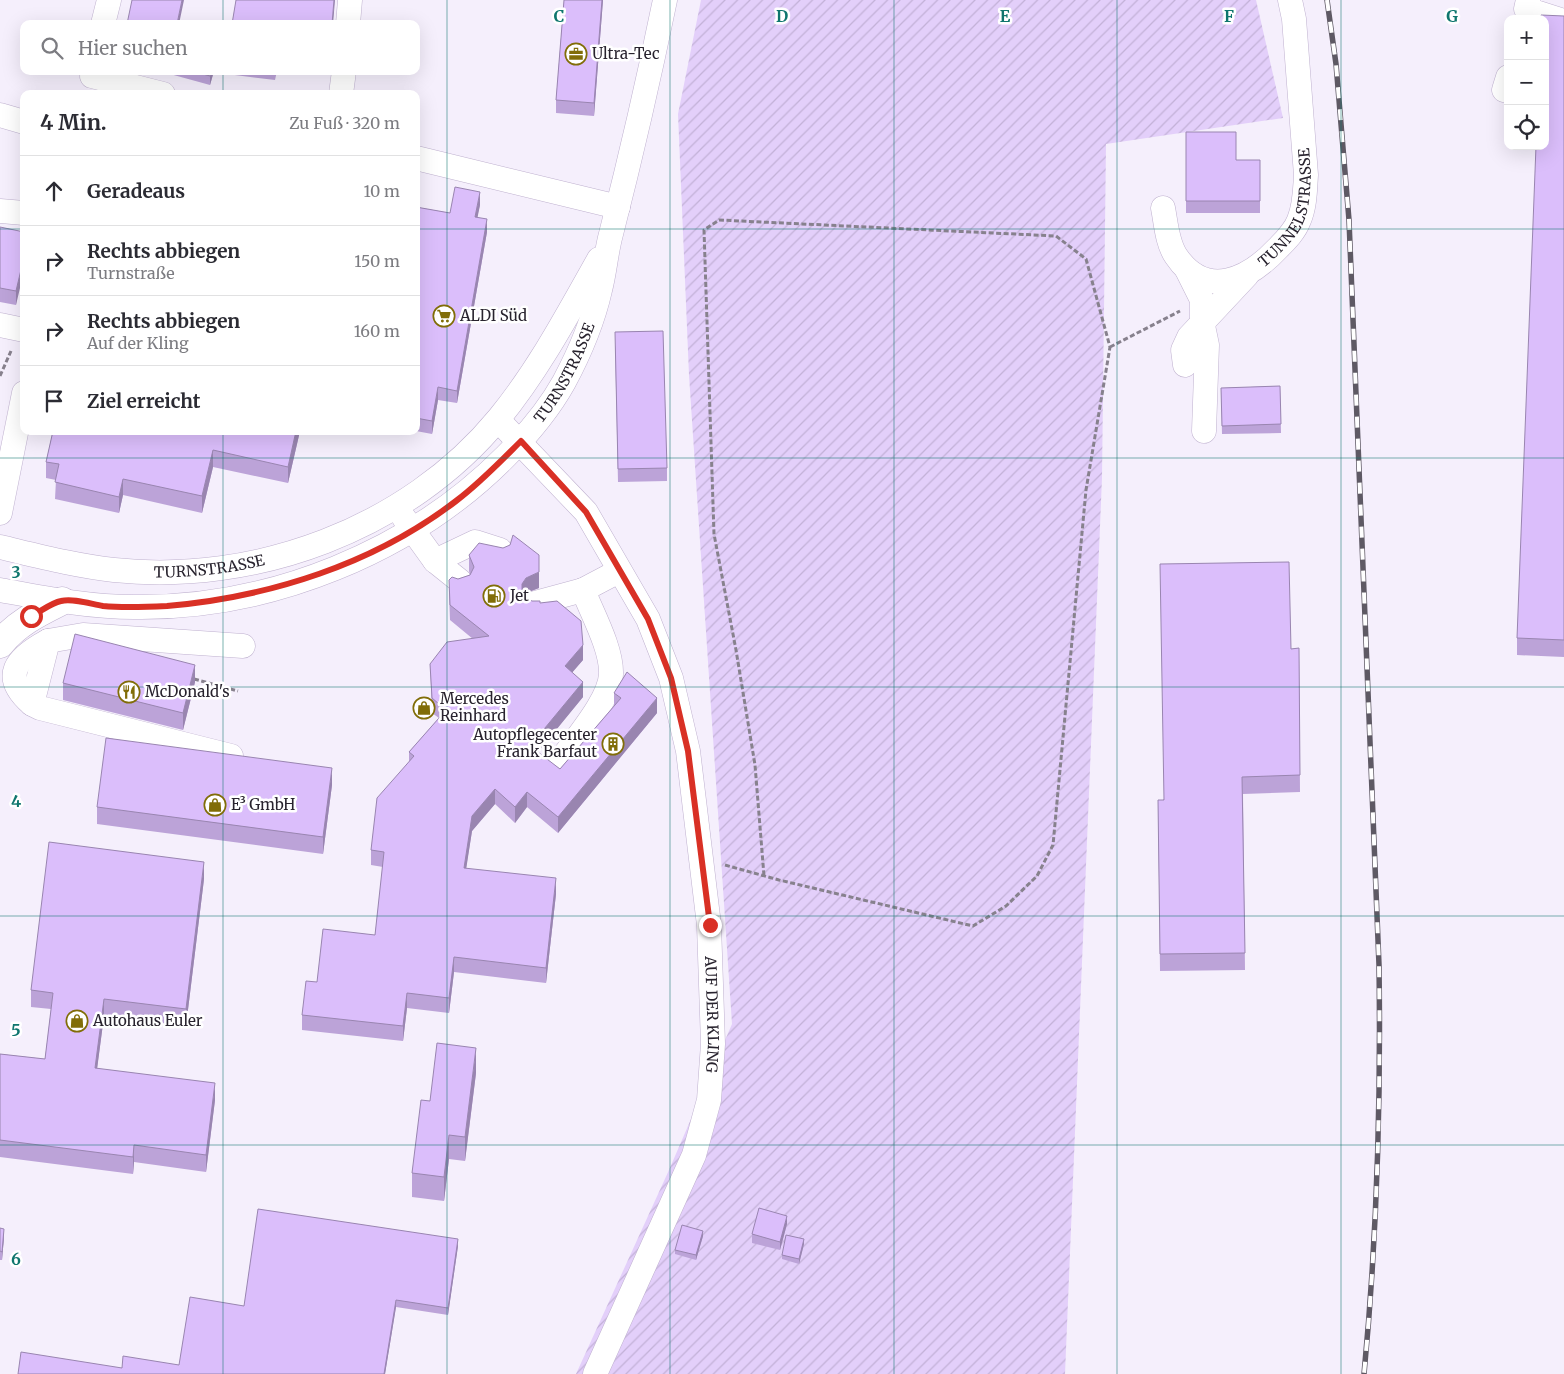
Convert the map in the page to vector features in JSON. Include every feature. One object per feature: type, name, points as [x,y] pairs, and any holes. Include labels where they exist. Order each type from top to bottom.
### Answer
[{"type":"main road","points":[[0,644],[14,628],[62,601]]},
{"type":"street","points":[[104,20],[108,0]]},
{"type":"street","points":[[348,20],[350,0]]},
{"type":"street","name":"TURNSTRASSE","points":[[0,590],[62,601],[105,606],[146,607],[198,603],[249,594],[301,581],[328,571],[412,531],[456,501],[490,472],[521,441],[563,384],[579,350],[600,292],[609,242],[665,0]]},
{"type":"street","name":"TUNNELSTRASSE","points":[[1187,270],[1201,278],[1225,282],[1248,274],[1288,238],[1299,220],[1305,200],[1306,175],[1302,104],[1294,19],[1290,0]]},
{"type":"street","points":[[1525,9],[1564,21]]},
{"type":"street","points":[[342,90],[343,75]]},
{"type":"street","points":[[91,80],[142,90]]},
{"type":"street","points":[[0,115],[20,121]]},
{"type":"street","points":[[420,159],[618,207]]},
{"type":"street","points":[[1163,208],[1175,254],[1187,270],[1202,310],[1207,345],[1204,430]]},
{"type":"street","points":[[0,211],[20,214]]},
{"type":"street","name":"TURNSTRASSE","points":[[0,547],[115,571],[199,572],[250,565],[311,548],[346,533],[397,506],[455,462],[498,420],[531,375],[609,242]]},
{"type":"street","points":[[1185,365],[1183,350],[1202,310],[1248,274]]},
{"type":"street","points":[[0,325],[20,329]]},
{"type":"street","points":[[0,513],[20,413]]},
{"type":"street","name":"AUF DER KLING","points":[[498,420],[521,441],[586,512],[648,619],[671,678],[688,751],[710,925],[713,1044],[709,1100],[694,1155],[594,1374]]},
{"type":"street","points":[[397,506],[412,531],[435,561],[460,582]]},
{"type":"street","points":[[435,561],[476,542],[500,550]]},
{"type":"street","points":[[543,594],[582,590],[620,572]]},
{"type":"street","points":[[561,760],[608,689],[611,673],[607,650],[582,590]]},
{"type":"street","points":[[231,756],[40,708],[32,704],[48,641],[83,635],[243,646]]},
{"type":"path","points":[[702,859],[764,876],[973,926],[1006,906],[1037,876],[1053,845],[1086,490],[1110,347],[1086,259],[1056,236],[719,220],[704,230],[714,534],[755,765],[764,876]]},
{"type":"path","points":[[1110,347],[1202,310]]},
{"type":"path","points":[[188,677],[238,690]]},
{"type":"shaded area","points":[[701,0],[1256,0],[1283,118],[1106,144],[1102,478],[1065,1374],[576,1374],[669,1170],[732,1024],[689,375],[678,114]]},
{"type":"building","points":[[132,0],[182,0],[178,20],[128,20]]},
{"type":"building","points":[[236,0],[334,0],[332,20],[233,20]]},
{"type":"building","points":[[564,0],[602,0],[594,103],[556,100]]},
{"type":"building","points":[[1549,15],[1564,16],[1564,640],[1517,638],[1536,150],[1549,150]]},
{"type":"building","points":[[1186,132],[1236,132],[1236,160],[1260,160],[1260,201],[1186,201]]},
{"type":"building","name":"ALDI Süd","points":[[455,187],[480,192],[475,217],[487,219],[457,391],[438,387],[432,421],[420,419],[420,208],[450,213]]},
{"type":"building","points":[[0,227],[20,231],[20,274],[16,291],[0,288]]},
{"type":"building","points":[[663,331],[667,468],[618,469],[615,332]]},
{"type":"building","points":[[1280,386],[1281,424],[1222,426],[1221,388]]},
{"type":"building","points":[[52,435],[295,435],[288,467],[213,450],[202,496],[123,479],[119,497],[55,482],[59,464],[46,462]]},
{"type":"building","points":[[513,535],[539,555],[539,572],[526,578],[522,584],[522,591],[525,597],[532,601],[540,601],[540,603],[557,601],[581,621],[583,645],[565,666],[583,682],[530,746],[560,769],[621,698],[614,693],[627,672],[657,698],[558,817],[527,792],[515,807],[495,789],[472,816],[464,868],[556,878],[546,968],[454,957],[449,998],[407,993],[403,1026],[302,1015],[306,981],[317,982],[323,929],[375,935],[384,852],[371,850],[377,798],[414,756],[409,752],[446,710],[432,698],[430,664],[447,642],[489,636],[450,605],[449,580],[452,577],[458,579],[470,575],[474,567],[469,555],[479,543],[503,548],[510,545]]},
{"type":"building","points":[[1289,562],[1291,649],[1299,648],[1300,775],[1242,777],[1245,953],[1160,954],[1158,800],[1164,800],[1160,564]]},
{"type":"building","name":"McDonald's","points":[[75,634],[195,665],[183,713],[63,683]]},
{"type":"building","name":"E³ GmbH","points":[[106,738],[332,768],[323,837],[97,807]]},
{"type":"building","name":"Autohaus Euler","points":[[49,842],[204,862],[186,1009],[104,999],[95,1068],[215,1083],[206,1155],[134,1145],[133,1157],[0,1140],[0,1054],[45,1059],[53,993],[31,990]]},
{"type":"building","points":[[437,1043],[476,1048],[465,1137],[449,1135],[444,1177],[412,1173],[421,1100],[430,1101]]},
{"type":"building","points":[[759,1208],[787,1216],[780,1242],[752,1234]]},
{"type":"building","points":[[258,1209],[458,1239],[448,1308],[396,1300],[384,1374],[18,1374],[21,1352],[122,1368],[123,1356],[179,1365],[190,1297],[244,1306]]},
{"type":"building","points":[[682,1225],[703,1231],[696,1255],[675,1250]]},
{"type":"building","points":[[0,1228],[4,1229],[2,1252],[0,1251]]},
{"type":"building","points":[[786,1235],[804,1239],[799,1259],[782,1255]]},
{"type":"railway","points":[[1327,0],[1336,64],[1349,220],[1379,965],[1377,1170],[1364,1374]]},
{"type":"place","name":"Ultra-Tec","points":[[576,54]]},
{"type":"place","name":"ALDI Süd","points":[[444,316]]},
{"type":"place","name":"Jet","points":[[494,596]]},
{"type":"place","name":"McDonald's","points":[[129,692]]},
{"type":"place","name":"Mercedes Reinhard","points":[[424,708]]},
{"type":"place","name":"Autopflegecenter Frank Barfaut","points":[[613,744]]},
{"type":"place","name":"E³ GmbH","points":[[215,805]]},
{"type":"place","name":"Autohaus Euler","points":[[77,1021]]},
{"type":"route","points":[[31,616],[62,601],[134,608],[198,603],[270,590],[301,581],[373,551],[412,531],[456,501],[490,472],[521,441],[586,512],[648,619],[671,678],[688,751],[710,925]]}]
